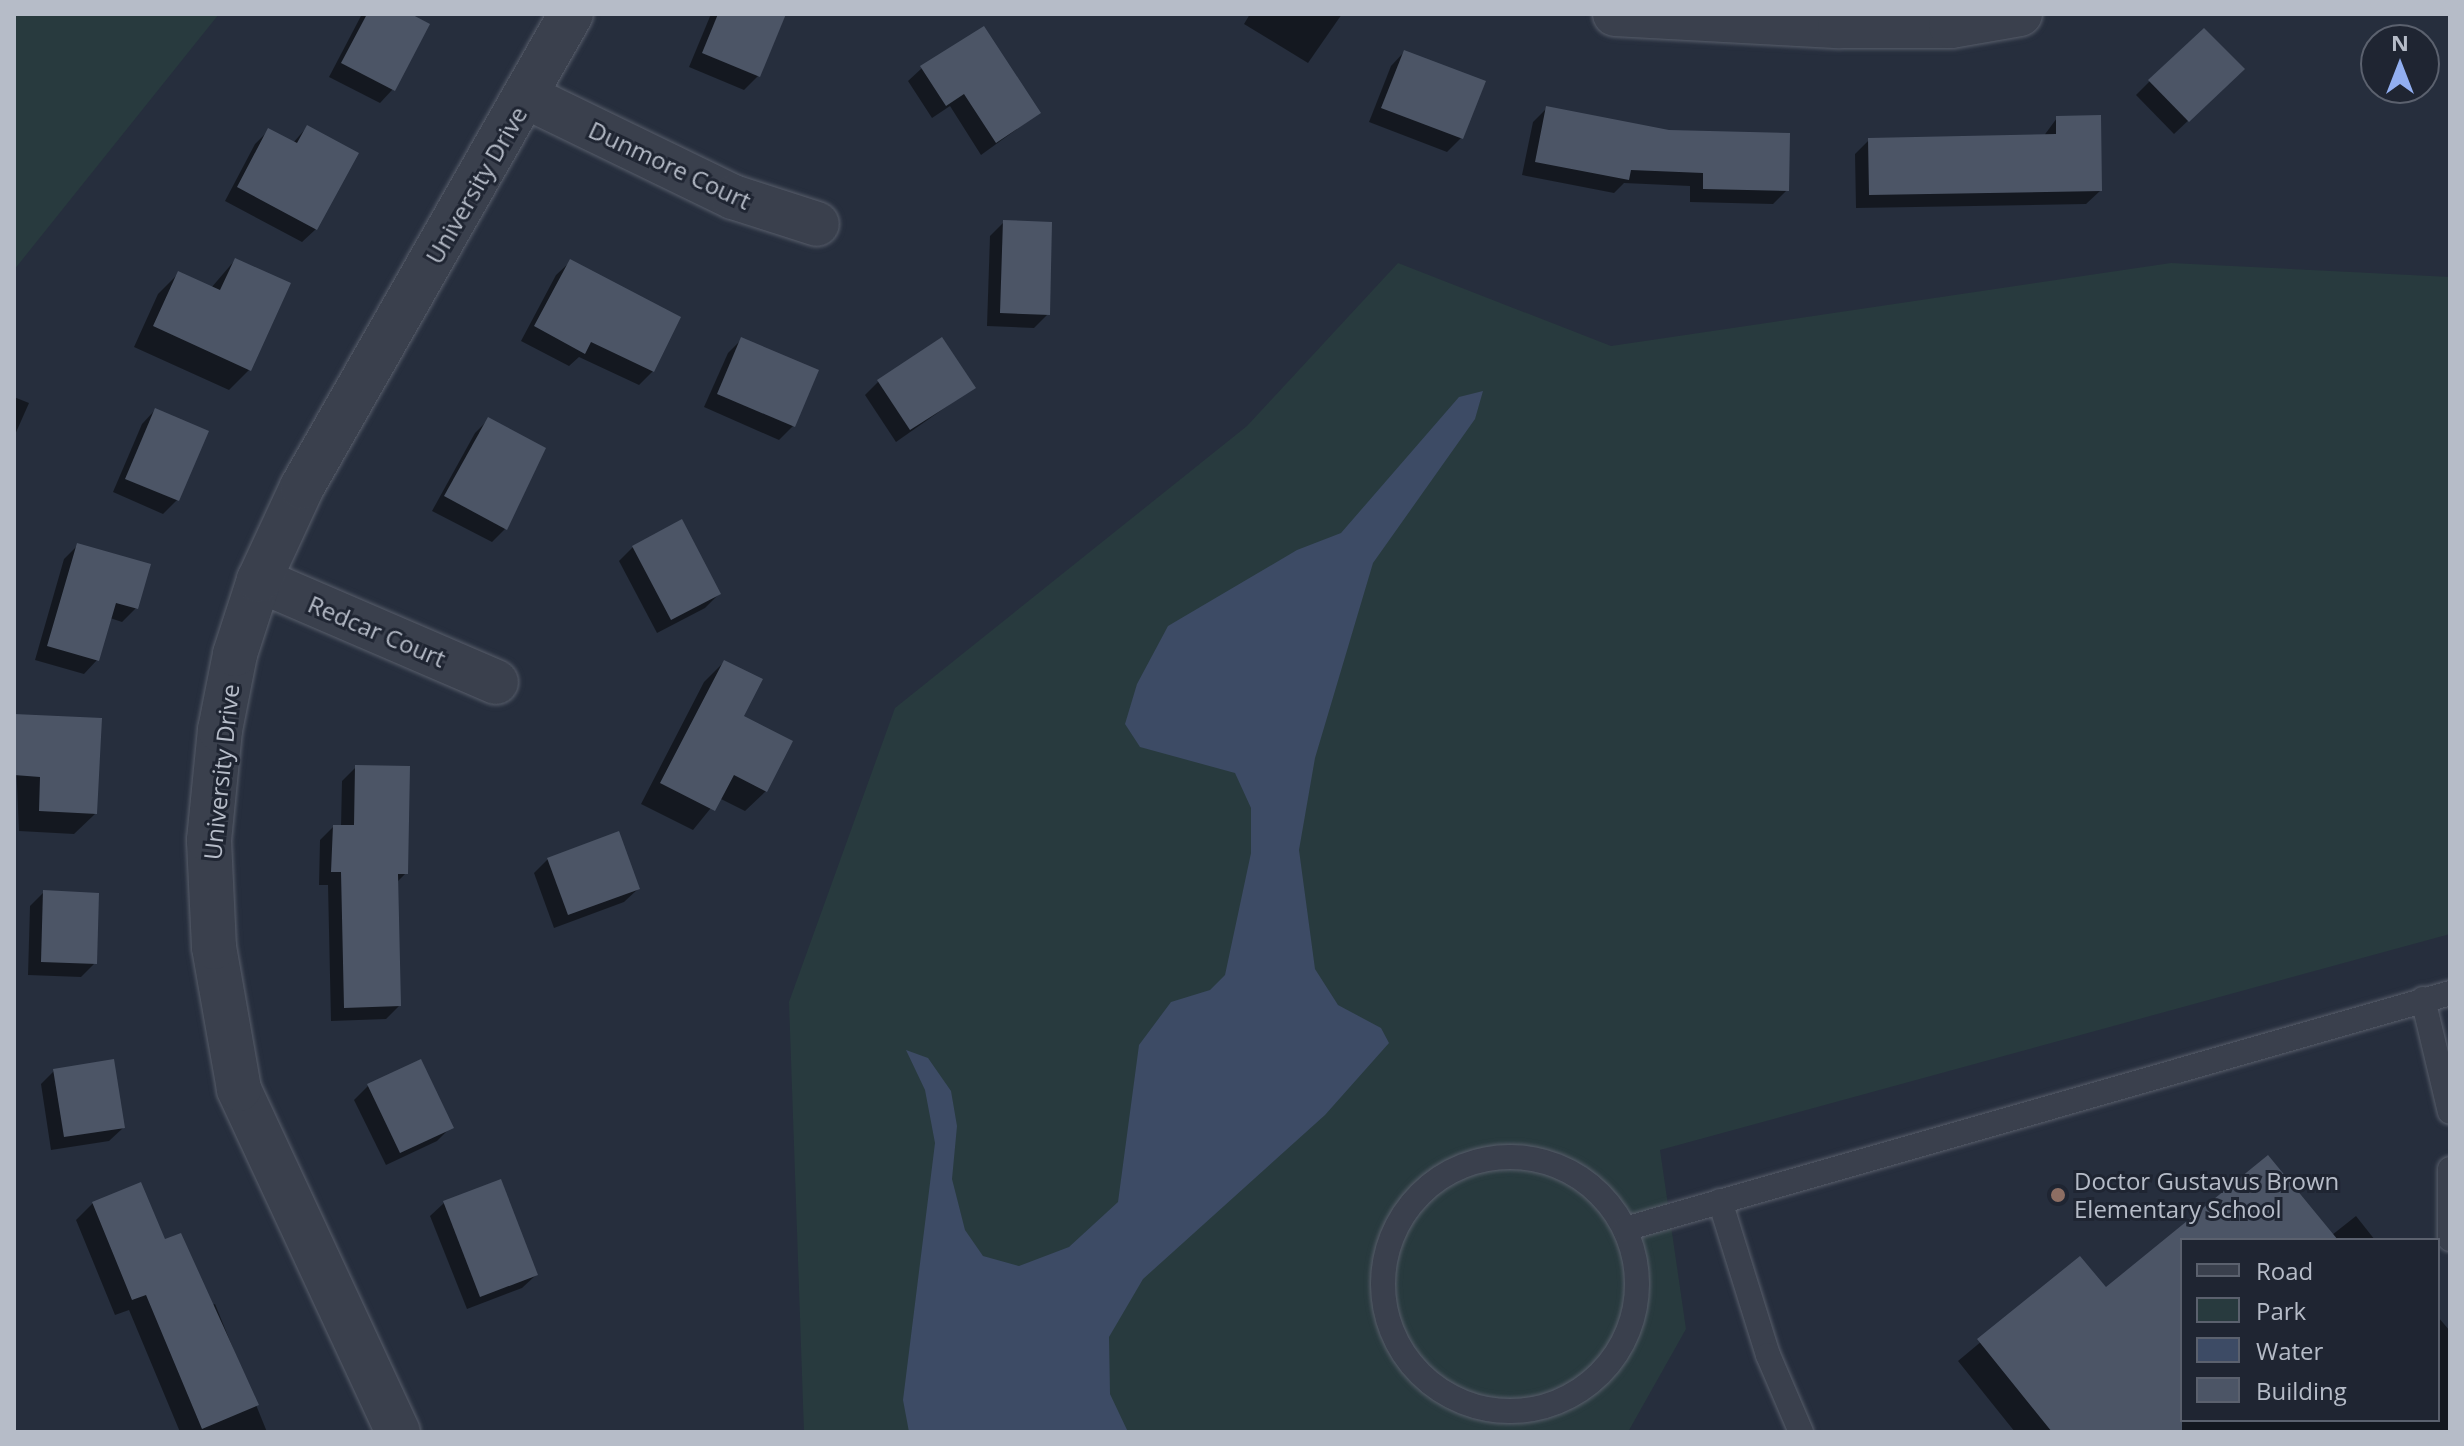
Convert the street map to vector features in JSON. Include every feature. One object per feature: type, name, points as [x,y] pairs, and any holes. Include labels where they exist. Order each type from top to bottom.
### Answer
[{"type":"street","name":"University Drive","points":[[398,1432],[260,1141],[239,1089],[225,1032],[209,840],[220,730],[235,654],[259,580],[302,487],[527,97],[571,14]]},
{"type":"street","points":[[1615,14],[1724,23],[1951,26],[2020,14]]},
{"type":"street","name":"Dunmore Court","points":[[527,97],[721,192],[817,224]]},
{"type":"street","name":"Redcar Court","points":[[259,580],[496,682]]},
{"type":"lane","points":[[1625,1229],[2450,993]]},
{"type":"lane","points":[[2423,999],[2450,1112]]},
{"type":"lane","points":[[1513,1157],[1542,1161],[1592,1187],[1625,1229],[1635,1259],[1634,1315],[1608,1365],[1563,1400],[1507,1411],[1452,1397],[1409,1361],[1394,1336],[1385,1309],[1387,1253],[1413,1202],[1458,1168],[1513,1157]]},
{"type":"lane","points":[[2450,1169],[2450,1239]]},
{"type":"lane","points":[[1720,1201],[1768,1355],[1801,1432]]},
{"type":"green space","points":[[14,14],[219,14],[14,270]]},
{"type":"green space","points":[[1398,263],[1611,346],[2171,263],[2450,277],[2450,934],[1660,1150],[1686,1329],[1628,1432],[804,1432],[789,1002],[895,708],[1247,426]]},
{"type":"water","points":[[1483,391],[1475,419],[1373,563],[1315,758],[1299,850],[1315,969],[1338,1005],[1381,1028],[1389,1043],[1325,1115],[1143,1279],[1109,1337],[1110,1394],[1128,1432],[909,1432],[903,1400],[935,1143],[925,1090],[906,1050],[928,1058],[951,1091],[957,1126],[952,1179],[965,1230],[983,1256],[1019,1266],[1069,1247],[1118,1202],[1139,1045],[1171,1002],[1210,990],[1225,975],[1251,853],[1251,808],[1235,773],[1140,747],[1125,724],[1137,684],[1168,626],[1297,550],[1341,533],[1459,397]]},
{"type":"building","points":[[367,14],[411,14],[430,24],[395,91],[341,63]]},
{"type":"building","points":[[718,14],[786,14],[760,77],[702,53]]},
{"type":"building","points":[[984,26],[1041,113],[996,143],[964,94],[946,106],[920,66]]},
{"type":"building","points":[[2204,28],[2245,69],[2189,122],[2148,80]]},
{"type":"building","points":[[1404,50],[1486,81],[1463,139],[1381,108]]},
{"type":"building","points":[[1546,106],[1669,130],[1790,133],[1789,191],[1703,189],[1703,173],[1631,170],[1629,180],[1535,162]]},
{"type":"building","points":[[2101,115],[2102,191],[1869,195],[1868,138],[2056,134],[2056,116]]},
{"type":"building","points":[[307,125],[359,153],[317,230],[237,187],[268,128],[297,143]]},
{"type":"building","points":[[1003,220],[1052,222],[1050,315],[1000,313]]},
{"type":"building","points":[[235,258],[291,283],[251,371],[153,326],[178,271],[220,290]]},
{"type":"building","points":[[570,259],[681,317],[654,372],[591,342],[585,354],[534,326]]},
{"type":"building","points":[[741,337],[819,370],[795,427],[717,394]]},
{"type":"building","points":[[942,337],[976,388],[910,430],[877,380]]},
{"type":"building","points":[[155,408],[209,431],[179,501],[125,479]]},
{"type":"building","points":[[488,417],[546,448],[507,530],[444,496]]},
{"type":"building","points":[[682,519],[721,594],[671,620],[632,546]]},
{"type":"building","points":[[77,543],[151,564],[138,609],[116,603],[99,661],[47,646]]},
{"type":"building","points":[[724,660],[763,679],[744,716],[793,741],[767,792],[734,775],[715,811],[660,783]]},
{"type":"building","points":[[14,714],[102,718],[97,814],[39,811],[40,777],[14,775]]},
{"type":"building","points":[[355,765],[410,766],[408,874],[398,874],[401,1006],[344,1008],[341,872],[331,872],[333,825],[354,825]]},
{"type":"building","points":[[619,831],[640,889],[568,915],[547,858]]},
{"type":"building","points":[[43,890],[99,893],[97,964],[41,962]]},
{"type":"building","points":[[114,1059],[125,1128],[64,1137],[53,1069]]},
{"type":"building","points":[[421,1059],[454,1128],[400,1153],[367,1084]]},
{"type":"building","points":[[2268,1155],[2336,1238],[2180,1238],[2182,1432],[2052,1432],[1977,1339],[2080,1256],[2106,1287]]},
{"type":"building","points":[[501,1179],[538,1275],[480,1297],[443,1201]]},
{"type":"building","points":[[141,1182],[165,1239],[181,1233],[259,1405],[202,1429],[146,1295],[132,1300],[92,1202]]},
{"type":"place","name":"Doctor Gustavus Brown Elementary School","points":[[2058,1195]]}]
